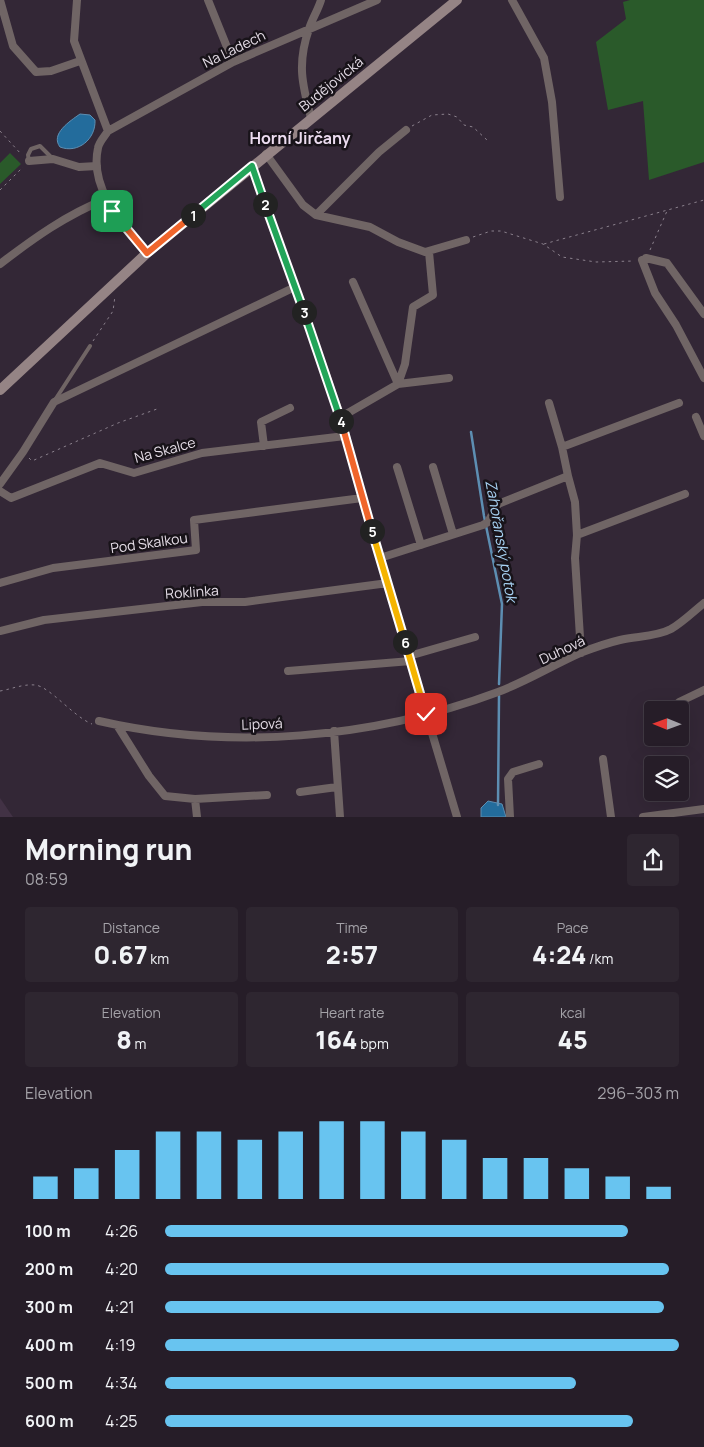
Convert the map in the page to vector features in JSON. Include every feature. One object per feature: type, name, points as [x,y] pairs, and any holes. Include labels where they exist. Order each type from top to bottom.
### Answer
[{"type":"main road","name":"Budějovická","points":[[0,390],[147,253],[457,0]]},
{"type":"street","points":[[0,0],[13,46],[36,72],[51,71],[80,61]]},
{"type":"street","points":[[77,0],[74,41],[108,131],[98,146],[97,166],[106,199],[112,211],[147,253]]},
{"type":"street","points":[[208,0],[233,62]]},
{"type":"street","points":[[311,118],[301,82],[300,66],[309,28],[321,0]]},
{"type":"street","name":"Na Ladech","points":[[108,131],[233,62],[376,0]]},
{"type":"street","points":[[512,0],[544,58],[552,102],[560,197]]},
{"type":"street","points":[[316,215],[379,152],[406,130]]},
{"type":"street","points":[[266,154],[303,205],[316,215],[370,227],[407,246],[429,252],[466,240]]},
{"type":"street","points":[[29,161],[53,159],[79,167],[97,166]]},
{"type":"street","points":[[252,166],[341,417],[362,498],[457,817]]},
{"type":"street","points":[[0,264],[38,235],[75,211],[106,199]]},
{"type":"street","points":[[398,384],[405,364],[413,306],[433,295],[429,252]]},
{"type":"street","points":[[704,314],[667,262],[644,259],[655,293],[676,325],[704,378]]},
{"type":"street","points":[[353,282],[398,384]]},
{"type":"street","points":[[0,484],[23,452],[54,402],[295,287]]},
{"type":"street","points":[[341,417],[398,384],[449,378]]},
{"type":"street","points":[[549,403],[575,502],[577,535],[575,558],[581,653]]},
{"type":"street","points":[[562,447],[679,403]]},
{"type":"street","points":[[264,446],[261,422],[290,408]]},
{"type":"street","points":[[696,417],[704,436]]},
{"type":"street","name":"Na Skalce","points":[[0,490],[11,498],[100,463],[134,473],[202,453],[345,436]]},
{"type":"street","points":[[397,467],[421,545]]},
{"type":"street","points":[[433,467],[453,534]]},
{"type":"street","points":[[380,558],[485,523],[498,504],[568,476]]},
{"type":"street","points":[[577,535],[685,494]]},
{"type":"street","name":"Pod Skalkou","points":[[0,583],[53,568],[196,550],[194,520],[362,498]]},
{"type":"street","name":"Roklinka","points":[[0,631],[44,620],[202,602],[245,602],[388,583]]},
{"type":"street","name":"Duhová","points":[[426,714],[498,692],[581,653],[622,640],[638,639],[670,629],[704,602]]},
{"type":"street","points":[[288,671],[410,659],[475,637]]},
{"type":"street","points":[[681,701],[704,690]]},
{"type":"street","name":"Lipová","points":[[98,723],[169,734],[212,738],[276,737],[402,721],[426,714]]},
{"type":"street","points":[[117,725],[149,776],[165,796],[195,799],[267,795]]},
{"type":"street","points":[[334,731],[340,817]]},
{"type":"street","points":[[603,759],[611,817]]},
{"type":"street","points":[[510,817],[508,779],[513,772],[539,764]]},
{"type":"street","points":[[300,792],[337,787]]},
{"type":"street","points":[[195,799],[197,817]]},
{"type":"street","points":[[643,817],[704,809]]},
{"type":"lane","points":[[29,161],[28,155],[31,149],[40,146],[53,159]]},
{"type":"lane","points":[[54,402],[90,346]]},
{"type":"path","points":[[406,130],[432,115],[448,114],[457,117],[464,125],[473,127],[487,140]]},
{"type":"path","points":[[0,131],[29,161],[0,190]]},
{"type":"path","points":[[543,244],[704,200]]},
{"type":"path","points":[[466,240],[491,231],[501,231],[543,244],[562,257],[596,262],[644,259],[667,211]]},
{"type":"path","points":[[90,346],[112,311],[115,296]]},
{"type":"path","points":[[23,452],[32,461],[118,423],[157,409]]},
{"type":"path","points":[[0,691],[20,686],[37,685],[45,688],[74,715],[98,723]]},
{"type":"shaded area","points":[[0,798],[13,817],[0,817]]},
{"type":"green space","points":[[630,0],[704,0],[704,162],[649,180],[643,101],[608,110],[596,42],[626,19],[623,2]]},
{"type":"green space","points":[[10,153],[21,164],[0,184],[0,163]]},
{"type":"water","points":[[80,114],[90,115],[95,120],[95,127],[89,139],[79,147],[67,149],[60,147],[58,137],[62,128]]},
{"type":"water","points":[[488,801],[502,804],[506,817],[481,817],[481,808]]},
{"type":"waterway","name":"Zahořanský potok","points":[[471,432],[484,516],[502,604],[499,684]]},
{"type":"waterway","name":"Zahořanský potok","points":[[498,805],[499,696]]},
{"type":"district","name":"Horní Jirčany","points":[[300,138]]},
{"type":"route","points":[[112,211],[147,253],[252,166],[341,417],[362,498],[426,714]]}]
